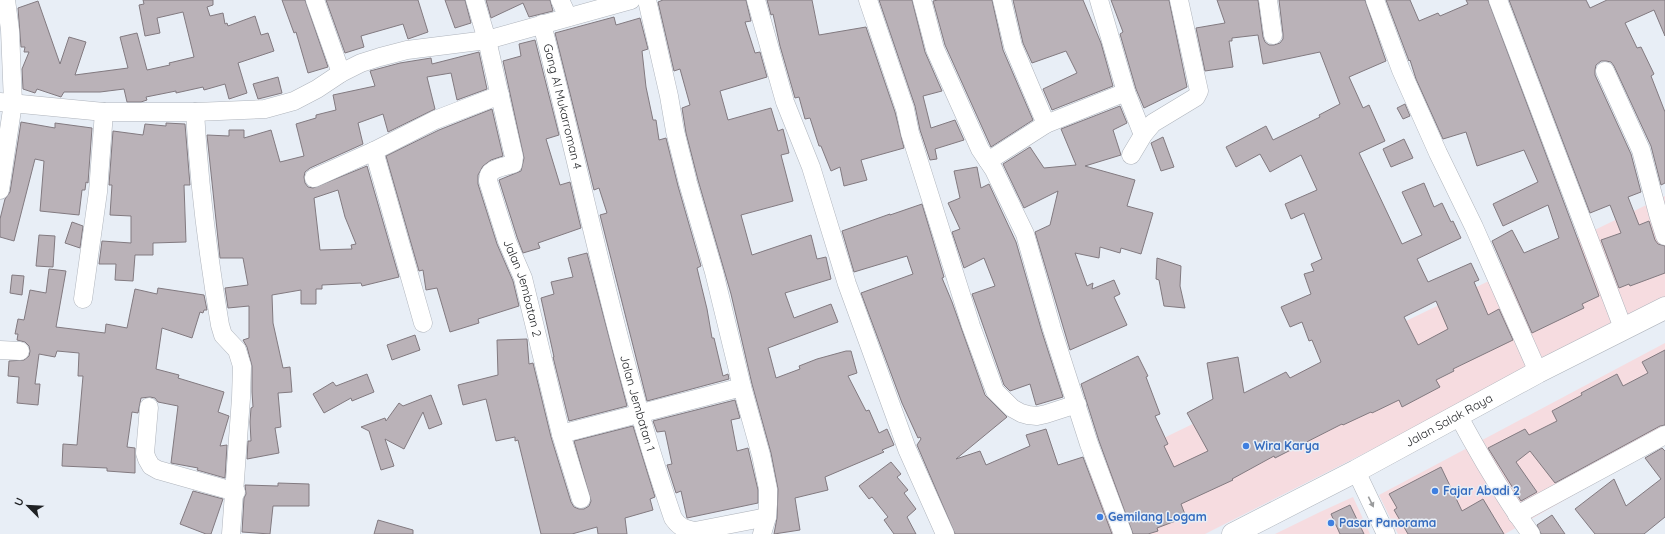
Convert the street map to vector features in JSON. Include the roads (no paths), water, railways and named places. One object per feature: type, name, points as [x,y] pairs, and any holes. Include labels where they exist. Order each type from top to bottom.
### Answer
[{"type":"main road","name":"Jalan Salak Raya","points":[[1233,534],[1356,471],[1538,372],[1665,308]]},
{"type":"street","points":[[0,190],[10,30],[6,0]]},
{"type":"street","points":[[315,0],[341,73]]},
{"type":"street","points":[[314,178],[374,151],[435,120],[500,95],[487,40],[475,0]]},
{"type":"street","points":[[560,0],[568,17]]},
{"type":"street","points":[[6,102],[104,112],[195,112],[265,109],[294,101],[317,89],[341,73],[373,59],[407,50],[487,40],[631,0]]},
{"type":"street","points":[[647,0],[669,96],[675,131],[688,183],[714,272],[742,387],[761,455],[768,504],[765,526]]},
{"type":"street","points":[[756,0],[785,102],[811,167],[847,284],[907,449],[946,534]]},
{"type":"street","points":[[868,0],[901,96],[910,133],[971,326],[995,391],[1012,408],[1028,415],[1037,416],[1046,414],[1077,404]]},
{"type":"street","points":[[922,0],[935,49],[980,149],[988,161],[1025,234],[1052,329],[1089,444],[1123,534]]},
{"type":"street","points":[[1002,0],[1013,46],[1032,94],[1046,124]]},
{"type":"street","points":[[1099,0],[1126,92],[1143,135]]},
{"type":"street","points":[[1131,155],[1143,135],[1153,123],[1196,97],[1199,91],[1179,0]]},
{"type":"street","points":[[1268,0],[1273,35]]},
{"type":"street","points":[[1375,0],[1401,70],[1438,153],[1474,227],[1538,372]]},
{"type":"street","points":[[1498,0],[1623,328]]},
{"type":"street","name":"Gang Al Mukarroman 4","points":[[542,24],[560,91],[582,189]]},
{"type":"street","points":[[1605,72],[1641,150],[1665,236]]},
{"type":"street","points":[[988,161],[1046,124],[1126,92]]},
{"type":"street","name":"Jalan Jembatan 2","points":[[500,95],[514,160],[513,164],[490,171],[488,181],[506,241],[523,278],[561,434]]},
{"type":"street","points":[[83,299],[98,192],[104,112]]},
{"type":"street","points":[[195,112],[198,167],[205,230],[220,326],[223,334],[237,350],[242,366],[236,492],[231,534]]},
{"type":"street","points":[[374,151],[423,323]]},
{"type":"street","name":"Jalan Jembatan 1","points":[[582,189],[612,308],[641,413],[673,518],[678,525],[684,529],[695,531],[765,526]]},
{"type":"street","points":[[0,350],[20,351]]},
{"type":"street","points":[[581,500],[561,434],[742,387]]},
{"type":"street","points":[[149,407],[145,453],[151,466],[166,473],[236,492]]},
{"type":"street","points":[[1458,415],[1477,450],[1517,515],[1531,534]]},
{"type":"street","points":[[1517,515],[1665,435]]},
{"type":"street","points":[[1356,471],[1386,534]]},
{"type":"place","name":"Wira Karya","points":[[1246,446]]},
{"type":"place","name":"Fajar Abadi 2","points":[[1435,491]]},
{"type":"place","name":"Gemilang Logam","points":[[1100,517]]},
{"type":"place","name":"Pasar Panorama","points":[[1331,523]]}]
